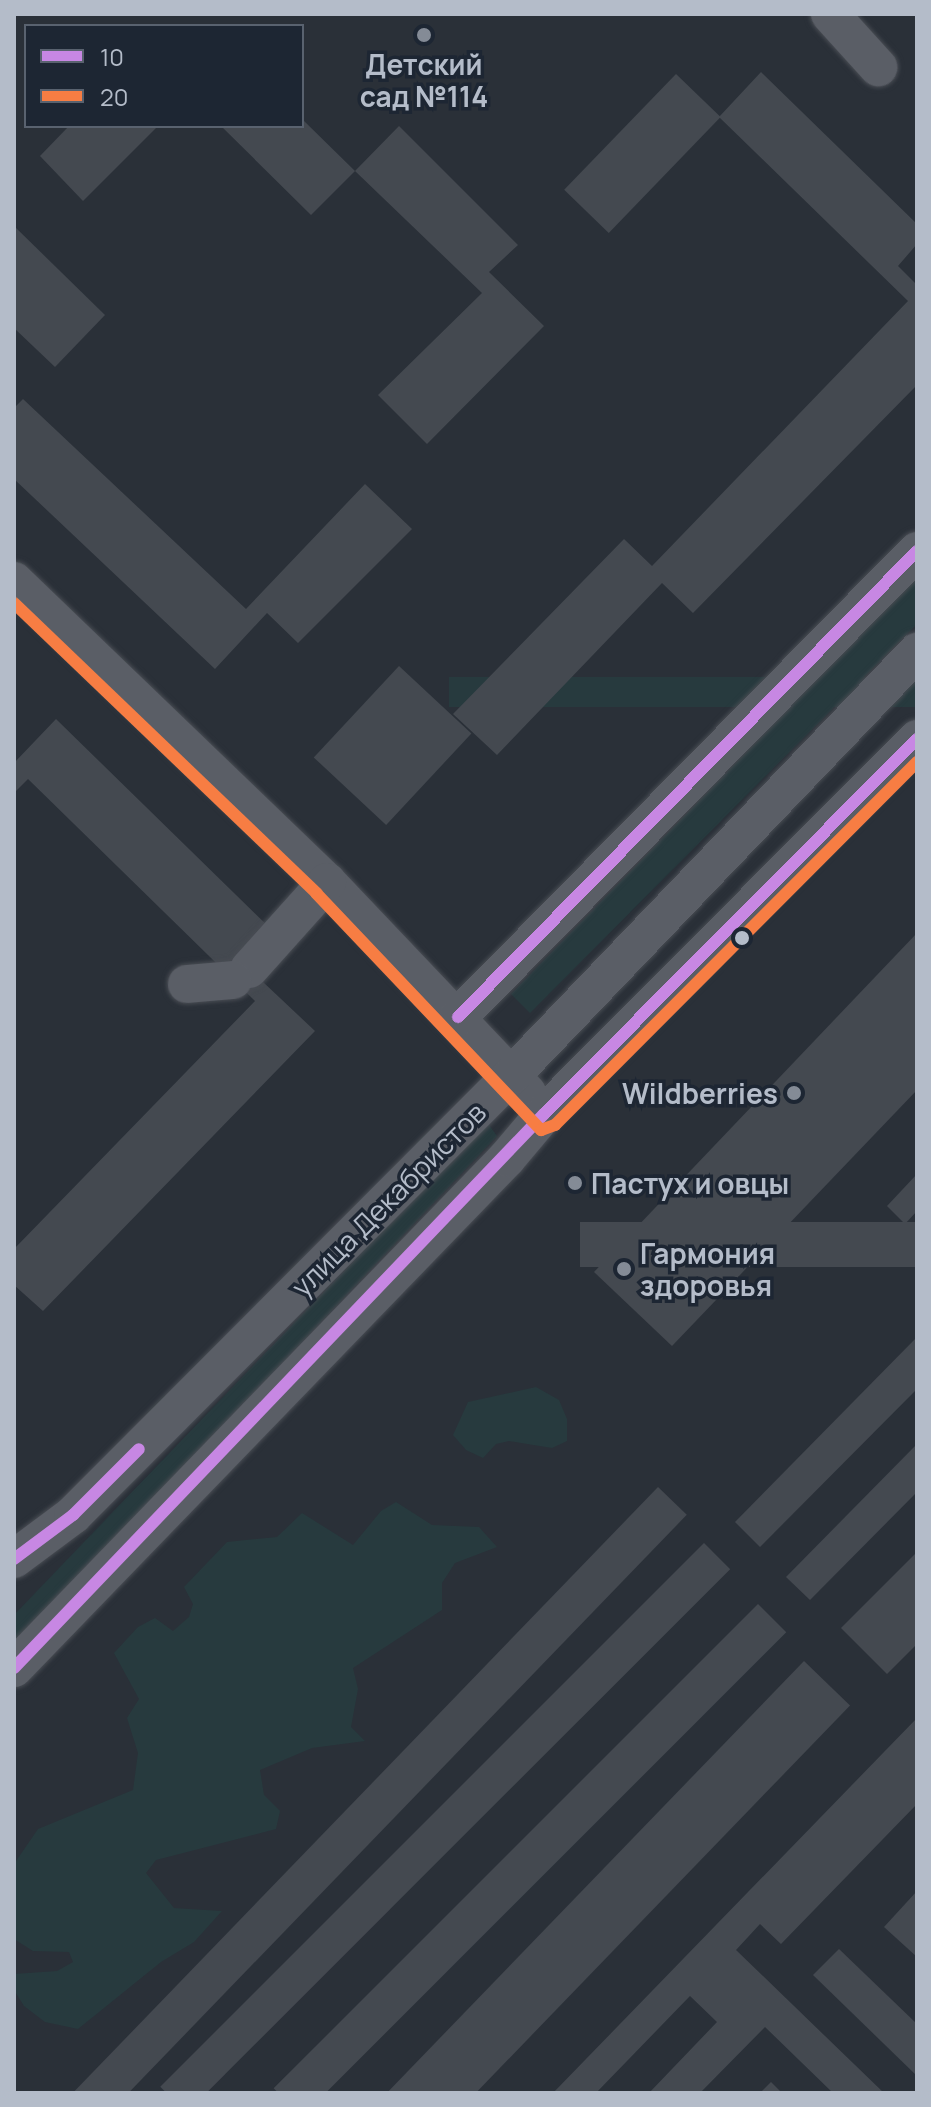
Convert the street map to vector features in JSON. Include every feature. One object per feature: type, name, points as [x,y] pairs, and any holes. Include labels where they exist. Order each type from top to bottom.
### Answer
[{"type":"street","points":[[830,14],[878,67]]},
{"type":"street","points":[[458,1017],[917,551]]},
{"type":"street","points":[[14,581],[327,882],[458,1017],[544,1114]]},
{"type":"street","name":"улица Декабристов","points":[[14,1559],[73,1515],[512,1075],[917,652]]},
{"type":"street","name":"улица Декабристов","points":[[14,1668],[544,1114],[917,739]]},
{"type":"street","points":[[187,984],[241,974],[327,882]]},
{"type":"green space","points":[[917,576],[917,624],[530,1013],[511,994]]},
{"type":"green space","points":[[449,677],[917,677],[917,707],[449,707]]},
{"type":"green space","points":[[487,1122],[497,1136],[14,1647],[14,1615]]},
{"type":"green space","points":[[536,1387],[559,1400],[567,1419],[567,1441],[552,1448],[509,1441],[496,1444],[483,1458],[466,1450],[453,1435],[468,1402]]},
{"type":"green space","points":[[396,1502],[432,1525],[479,1527],[497,1547],[455,1563],[442,1583],[442,1610],[353,1668],[358,1689],[351,1727],[365,1741],[312,1748],[260,1770],[264,1795],[280,1811],[276,1829],[156,1860],[146,1873],[174,1908],[222,1911],[194,1942],[161,1962],[78,2029],[45,2022],[24,2006],[14,1990],[14,1974],[57,1971],[73,1962],[69,1952],[33,1951],[14,1939],[14,1864],[38,1829],[133,1790],[138,1753],[127,1718],[139,1699],[114,1653],[138,1627],[155,1618],[173,1631],[189,1617],[193,1604],[184,1587],[227,1542],[277,1537],[302,1513],[353,1545],[381,1511]]},
{"type":"building","points":[[761,72],[917,224],[917,244],[898,266],[917,285],[917,385],[693,613],[662,583],[497,755],[453,714],[624,539],[652,566],[908,301],[719,117]]},
{"type":"building","points":[[676,74],[721,117],[609,233],[564,190]]},
{"type":"building","points":[[304,121],[355,171],[311,215],[223,128],[304,128]]},
{"type":"building","points":[[399,126],[518,245],[489,272],[544,326],[427,444],[378,395],[482,293],[355,171]]},
{"type":"building","points":[[67,128],[156,128],[83,201],[40,156]]},
{"type":"building","points":[[14,226],[105,315],[55,367],[14,328]]},
{"type":"building","points":[[23,399],[246,609],[365,484],[412,529],[298,643],[267,613],[215,669],[14,479],[14,408]]},
{"type":"building","points":[[399,666],[471,734],[386,825],[314,757]]},
{"type":"building","points":[[56,719],[276,934],[245,965],[315,1031],[43,1311],[14,1285],[14,1249],[255,1001],[28,779],[14,793],[14,763]]},
{"type":"building","points":[[917,933],[917,1090],[672,1346],[594,1272]]},
{"type":"building","points":[[917,1174],[917,1211],[905,1224],[887,1206]]},
{"type":"building","points":[[580,1222],[917,1222],[917,1267],[580,1267]]},
{"type":"building","points":[[917,1337],[917,1389],[760,1547],[735,1522]]},
{"type":"building","points":[[917,1444],[917,1492],[810,1600],[786,1577]]},
{"type":"building","points":[[658,1487],[687,1515],[128,2093],[73,2093]]},
{"type":"building","points":[[704,1543],[730,1569],[206,2093],[166,2093],[160,2087]]},
{"type":"building","points":[[917,1552],[917,1644],[887,1674],[841,1628]]},
{"type":"building","points":[[758,1604],[786,1632],[326,2093],[278,2093],[274,2088]]},
{"type":"building","points":[[804,1661],[850,1705],[476,2093],[387,2093]]},
{"type":"building","points":[[917,1718],[917,1804],[781,1944],[760,1924],[736,1950],[884,2093],[833,2093],[765,2027],[700,2093],[649,2093],[717,2022],[690,1996],[596,2093],[553,2093]]},
{"type":"building","points":[[917,1891],[917,1957],[884,1927]]},
{"type":"building","points":[[839,1949],[917,2024],[917,2076],[813,1975]]},
{"type":"building","points":[[771,2082],[782,2093],[760,2093]]},
{"type":"transit line","name":"10","points":[[458,1017],[917,551]]},
{"type":"transit line","name":"20","points":[[14,603],[316,893],[541,1130],[555,1125],[917,762]]},
{"type":"transit line","name":"10","points":[[14,1668],[544,1114],[917,739]]},
{"type":"transit line","name":"10","points":[[14,1559],[73,1515],[139,1449]]},
{"type":"place","name":"Детский сад №114","points":[[424,35]]},
{"type":"place","name":"Wildberries","points":[[794,1093]]},
{"type":"place","name":"Пастух и овцы","points":[[575,1183]]},
{"type":"place","name":"Гармония здоровья","points":[[624,1269]]}]
